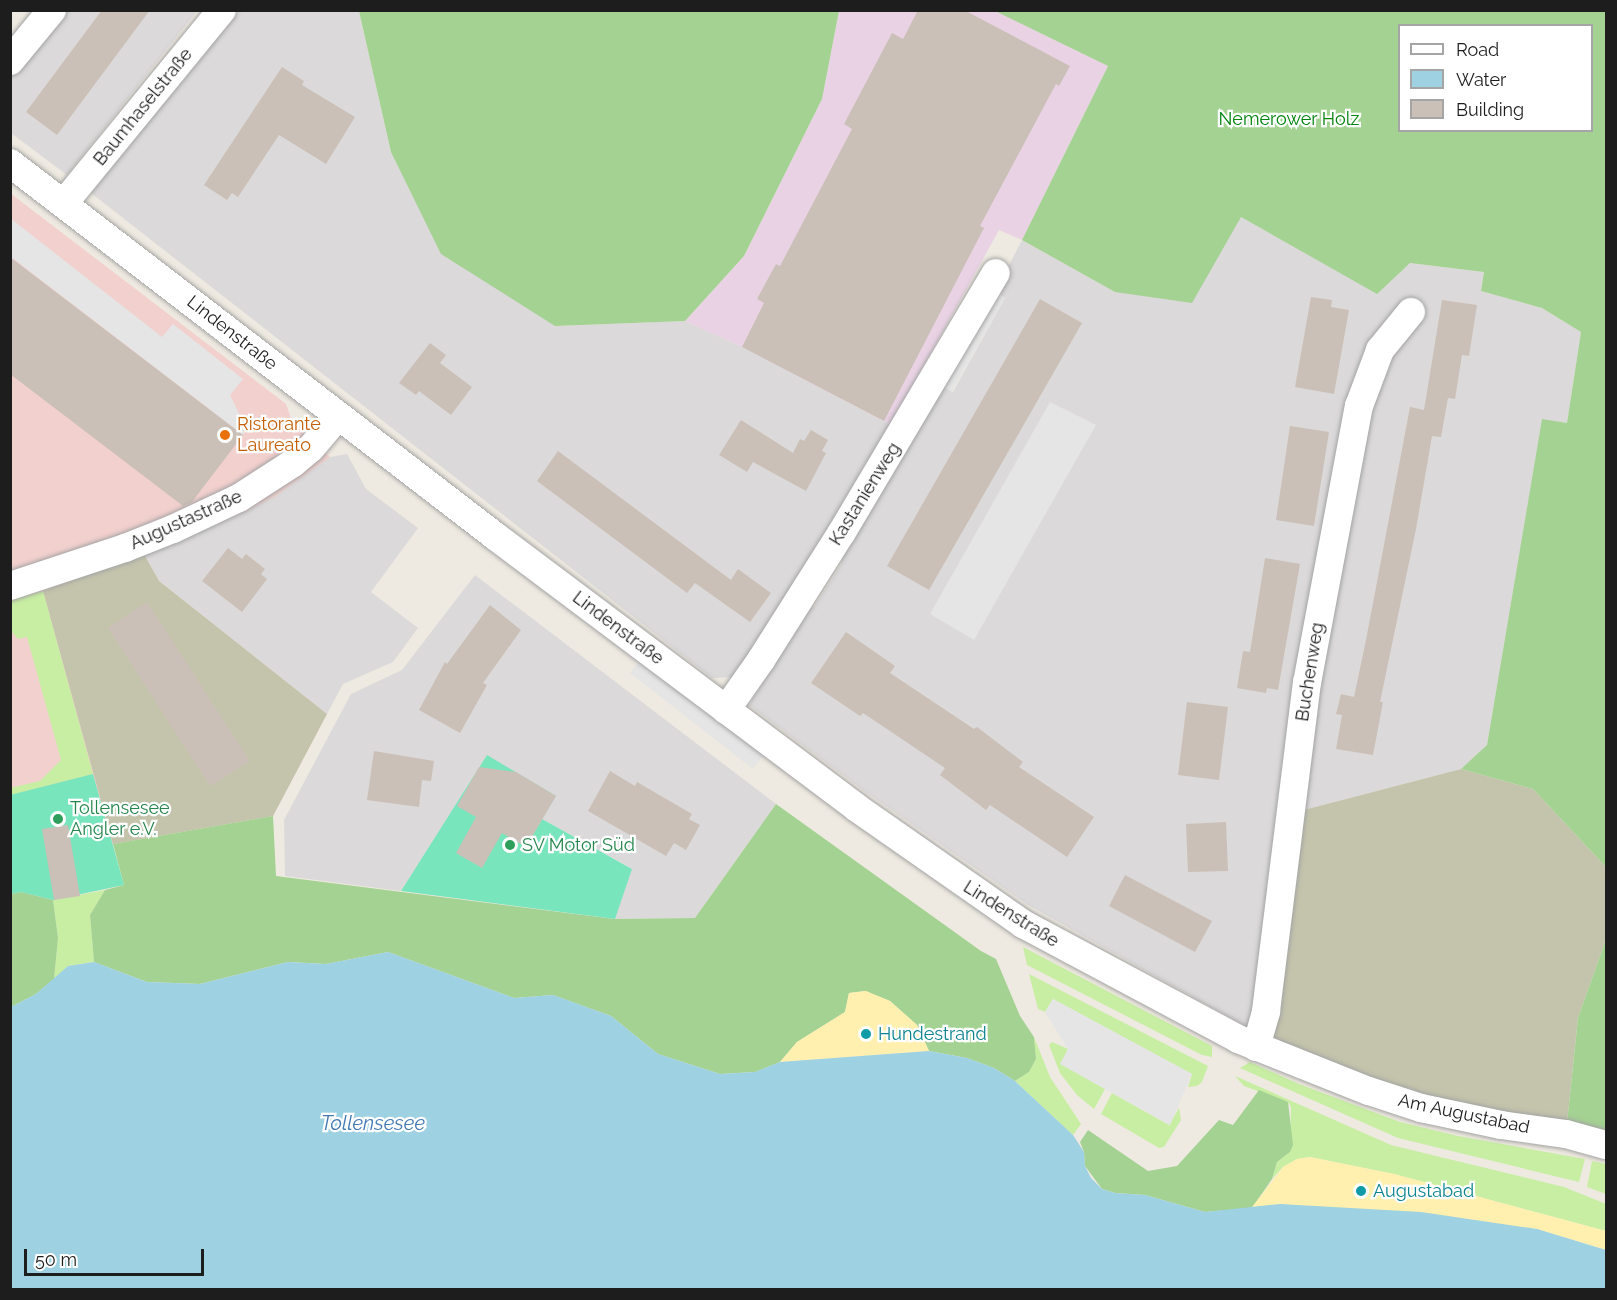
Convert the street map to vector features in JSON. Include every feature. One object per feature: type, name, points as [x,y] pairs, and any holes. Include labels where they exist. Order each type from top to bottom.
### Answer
[{"type":"street","points":[[10,61],[52,10]]},
{"type":"street","name":"Baumhaselstraße","points":[[64,203],[222,10]]},
{"type":"street","name":"Lindenstraße","points":[[10,163],[338,416],[726,710],[988,902],[1076,954],[1205,1023],[1256,1047]]},
{"type":"street","name":"Kastanienweg","points":[[726,710],[761,660],[842,532],[996,273]]},
{"type":"street","name":"Buchenweg","points":[[1256,1047],[1266,1011],[1307,683],[1359,406],[1380,350],[1411,312]]},
{"type":"street","name":"Augustastraße","points":[[10,586],[134,544],[239,498],[293,463],[311,448],[338,416]]},
{"type":"street","name":"Am Augustabad","points":[[1256,1047],[1369,1091],[1421,1108],[1501,1125],[1566,1134],[1606,1145]]},
{"type":"shaded area","points":[[65,11],[197,11],[67,175],[11,133],[11,77]]},
{"type":"shaded area","points":[[239,11],[359,11],[391,152],[555,326],[685,321],[742,347],[891,425],[736,677],[712,678],[91,193]]},
{"type":"shaded area","points":[[839,11],[995,11],[1108,66],[1022,240],[999,230],[891,425],[742,347],[685,321],[744,256],[822,99]]},
{"type":"shaded area","points":[[10,193],[286,404],[293,424],[330,457],[276,496],[245,512],[144,555],[159,581],[327,714],[273,816],[113,844],[53,900],[21,892],[11,894]]},
{"type":"shaded area","points":[[1241,217],[1376,293],[1410,263],[1484,272],[1481,291],[1542,308],[1581,332],[1567,423],[1542,420],[1487,745],[1461,769],[1300,811],[1272,1041],[1028,905],[867,793],[749,705],[803,612],[815,606],[841,565],[844,545],[940,385],[953,392],[1005,298],[995,292],[1022,240],[1115,292]]},
{"type":"shaded area","points":[[10,218],[162,337],[173,324],[243,379],[230,395],[247,430],[243,435],[11,257]]},
{"type":"shaded area","points":[[995,292],[1005,298],[952,392],[940,385]]},
{"type":"shaded area","points":[[1050,402],[1096,425],[974,640],[930,614]]},
{"type":"shaded area","points":[[347,454],[366,489],[418,528],[371,592],[418,628],[393,662],[343,684],[327,714],[159,581],[144,554],[276,496],[330,457]]},
{"type":"shaded area","points":[[144,554],[159,581],[327,714],[273,816],[113,844],[43,591]]},
{"type":"shaded area","points":[[475,575],[776,804],[695,918],[615,919],[631,868],[542,819],[487,755],[401,891],[285,876],[284,820],[351,694],[402,670]]},
{"type":"shaded area","points":[[644,656],[767,751],[753,769],[630,673]]},
{"type":"shaded area","points":[[1461,769],[1533,789],[1606,867],[1606,939],[1578,1018],[1567,1123],[1424,1097],[1272,1041],[1300,811]]},
{"type":"shaded area","points":[[1053,999],[1192,1074],[1170,1125],[1060,1064],[1068,1049],[1045,1012]]},
{"type":"green space","points":[[359,10],[839,11],[822,99],[744,256],[685,321],[555,326],[441,254],[391,152]]},
{"type":"green space","name":"Nemerower Holz","points":[[995,11],[1606,11],[1606,867],[1533,789],[1461,769],[1487,745],[1542,419],[1567,423],[1581,332],[1542,308],[1481,291],[1484,272],[1410,263],[1377,294],[1241,217],[1192,303],[1115,292],[1022,240],[1108,66]]},
{"type":"green space","points":[[43,591],[93,774],[11,795],[10,788],[40,781],[61,760],[27,637],[18,639],[11,631],[11,600]]},
{"type":"green space","name":"SV Motor Süd","points":[[487,755],[556,796],[542,819],[632,869],[615,919],[401,891]]},
{"type":"green space","name":"Tollensesee Angler e.V.","points":[[93,774],[124,885],[53,900],[21,892],[11,894],[10,795]]},
{"type":"green space","points":[[776,804],[981,951],[996,959],[1020,1016],[1034,1037],[1036,1059],[1029,1072],[1015,1081],[994,1068],[967,1058],[929,1051],[917,1025],[890,1001],[865,991],[849,993],[845,1012],[797,1042],[780,1062],[755,1072],[720,1074],[658,1054],[611,1016],[553,995],[514,998],[388,952],[326,964],[288,962],[200,984],[147,982],[94,962],[90,915],[105,890],[124,885],[113,844],[273,816],[276,876],[615,919],[695,918]]},
{"type":"green space","points":[[105,890],[90,915],[94,962],[68,966],[54,979],[58,938],[53,900]]},
{"type":"green space","points":[[21,892],[53,900],[58,938],[54,979],[36,994],[11,1007],[11,894]]},
{"type":"green space","points":[[1606,939],[1606,1134],[1567,1123],[1578,1018]]},
{"type":"green space","points":[[1023,947],[1212,1046],[1212,1057],[1202,1055],[1027,965]]},
{"type":"green space","points":[[1029,974],[1208,1066],[1202,1082],[1197,1086],[1188,1087],[1192,1074],[1053,999],[1045,1012],[1038,1009]]},
{"type":"green space","points":[[1034,1037],[1050,1077],[1081,1124],[1073,1135],[1015,1081],[1029,1072],[1036,1059]]},
{"type":"green space","points":[[1052,1042],[1068,1049],[1061,1064],[1105,1089],[1094,1109],[1077,1095],[1060,1073],[1049,1045]]},
{"type":"green space","points":[[1250,1062],[1299,1084],[1400,1122],[1458,1136],[1585,1159],[1579,1182],[1398,1138],[1240,1068]]},
{"type":"green space","points":[[1235,1076],[1391,1145],[1564,1187],[1606,1204],[1606,1231],[1394,1174],[1310,1157],[1297,1159],[1283,1167],[1272,1179],[1277,1162],[1290,1152],[1291,1107],[1288,1102],[1244,1086]]},
{"type":"green space","points":[[1259,1090],[1288,1102],[1293,1145],[1290,1152],[1277,1162],[1272,1179],[1252,1208],[1205,1212],[1145,1195],[1115,1193],[1102,1189],[1085,1166],[1084,1152],[1080,1142],[1088,1130],[1148,1171],[1177,1166],[1219,1120],[1233,1125]]},
{"type":"green space","points":[[1112,1093],[1169,1125],[1179,1108],[1181,1120],[1164,1147],[1159,1148],[1101,1114]]},
{"type":"green space","points":[[1592,1161],[1606,1164],[1606,1194],[1587,1187]]},
{"type":"sand","name":"Hundestrand","points":[[866,991],[890,1001],[917,1025],[929,1051],[780,1062],[797,1042],[845,1012],[849,993]]},
{"type":"sand","name":"Augustabad","points":[[1310,1157],[1394,1174],[1606,1231],[1606,1250],[1537,1229],[1281,1204],[1252,1207],[1283,1167],[1297,1159]]},
{"type":"water","name":"Tollensesee","points":[[388,952],[514,998],[553,995],[611,1016],[658,1054],[720,1074],[755,1072],[780,1062],[929,1051],[967,1058],[994,1068],[1015,1081],[1073,1135],[1084,1152],[1085,1166],[1091,1178],[1102,1189],[1115,1193],[1145,1195],[1205,1212],[1280,1204],[1421,1212],[1537,1229],[1606,1250],[1606,1289],[11,1289],[11,1007],[36,994],[68,966],[94,962],[147,982],[200,984],[288,962],[326,964]]},
{"type":"building","points":[[102,10],[150,10],[57,135],[26,112]]},
{"type":"building","points":[[918,10],[964,10],[1070,66],[1059,86],[1056,84],[980,226],[984,228],[884,421],[742,347],[764,303],[757,299],[776,264],[780,266],[852,129],[844,124],[892,33],[903,39]]},
{"type":"building","points":[[282,67],[304,81],[302,85],[355,117],[326,164],[279,135],[238,197],[232,193],[227,200],[204,185]]},
{"type":"building","points":[[10,257],[243,435],[192,502],[183,506],[10,374]]},
{"type":"building","points":[[1311,297],[1332,300],[1331,307],[1349,310],[1334,394],[1295,387]]},
{"type":"building","points":[[1040,299],[1082,323],[929,590],[887,566]]},
{"type":"building","points":[[1442,300],[1477,305],[1469,356],[1462,355],[1455,399],[1448,398],[1441,437],[1432,436],[1416,529],[1380,702],[1383,702],[1373,755],[1336,749],[1342,715],[1336,714],[1341,694],[1354,697],[1410,407],[1424,410]]},
{"type":"building","points":[[430,343],[446,355],[440,363],[472,387],[451,415],[419,391],[416,395],[399,383]]},
{"type":"building","points":[[741,420],[793,453],[800,439],[804,441],[811,430],[828,440],[822,451],[826,453],[806,491],[753,462],[747,472],[719,455]]},
{"type":"building","points":[[1290,426],[1329,432],[1314,526],[1276,520]]},
{"type":"building","points":[[558,451],[731,580],[738,569],[771,593],[750,622],[695,583],[687,593],[537,481]]},
{"type":"building","points":[[228,548],[242,559],[246,554],[265,569],[261,574],[267,579],[242,612],[202,581]]},
{"type":"building","points":[[1265,558],[1300,564],[1278,690],[1267,688],[1266,693],[1237,688],[1243,651],[1250,652]]},
{"type":"building","points":[[147,602],[250,761],[210,786],[108,628]]},
{"type":"building","points":[[490,605],[521,630],[483,683],[487,685],[460,733],[419,710],[445,662],[447,664]]},
{"type":"building","points":[[846,632],[895,666],[890,673],[974,729],[977,727],[1023,762],[1019,767],[1094,817],[1067,857],[990,805],[986,810],[940,775],[945,768],[863,713],[860,716],[811,683]]},
{"type":"building","points":[[1187,702],[1228,707],[1219,780],[1178,775]]},
{"type":"building","points":[[374,751],[434,761],[431,781],[422,780],[419,807],[367,800]]},
{"type":"building","points":[[479,767],[516,772],[556,796],[526,847],[502,833],[482,868],[456,853],[476,817],[457,806]]},
{"type":"building","points":[[610,771],[635,786],[637,782],[692,814],[689,819],[700,825],[686,850],[674,843],[666,856],[588,811]]},
{"type":"building","points":[[1226,822],[1228,871],[1188,872],[1186,824]]},
{"type":"building","points":[[68,825],[80,896],[54,900],[42,829]]},
{"type":"building","points":[[1125,875],[1212,921],[1195,952],[1109,906]]},
{"type":"place","name":"Ristorante Laureato","points":[[225,435]]},
{"type":"place","name":"Tollensesee Angler e.V.","points":[[58,819]]},
{"type":"place","name":"SV Motor Süd","points":[[510,845]]},
{"type":"place","name":"Hundestrand","points":[[866,1034]]},
{"type":"place","name":"Augustabad","points":[[1361,1191]]}]
